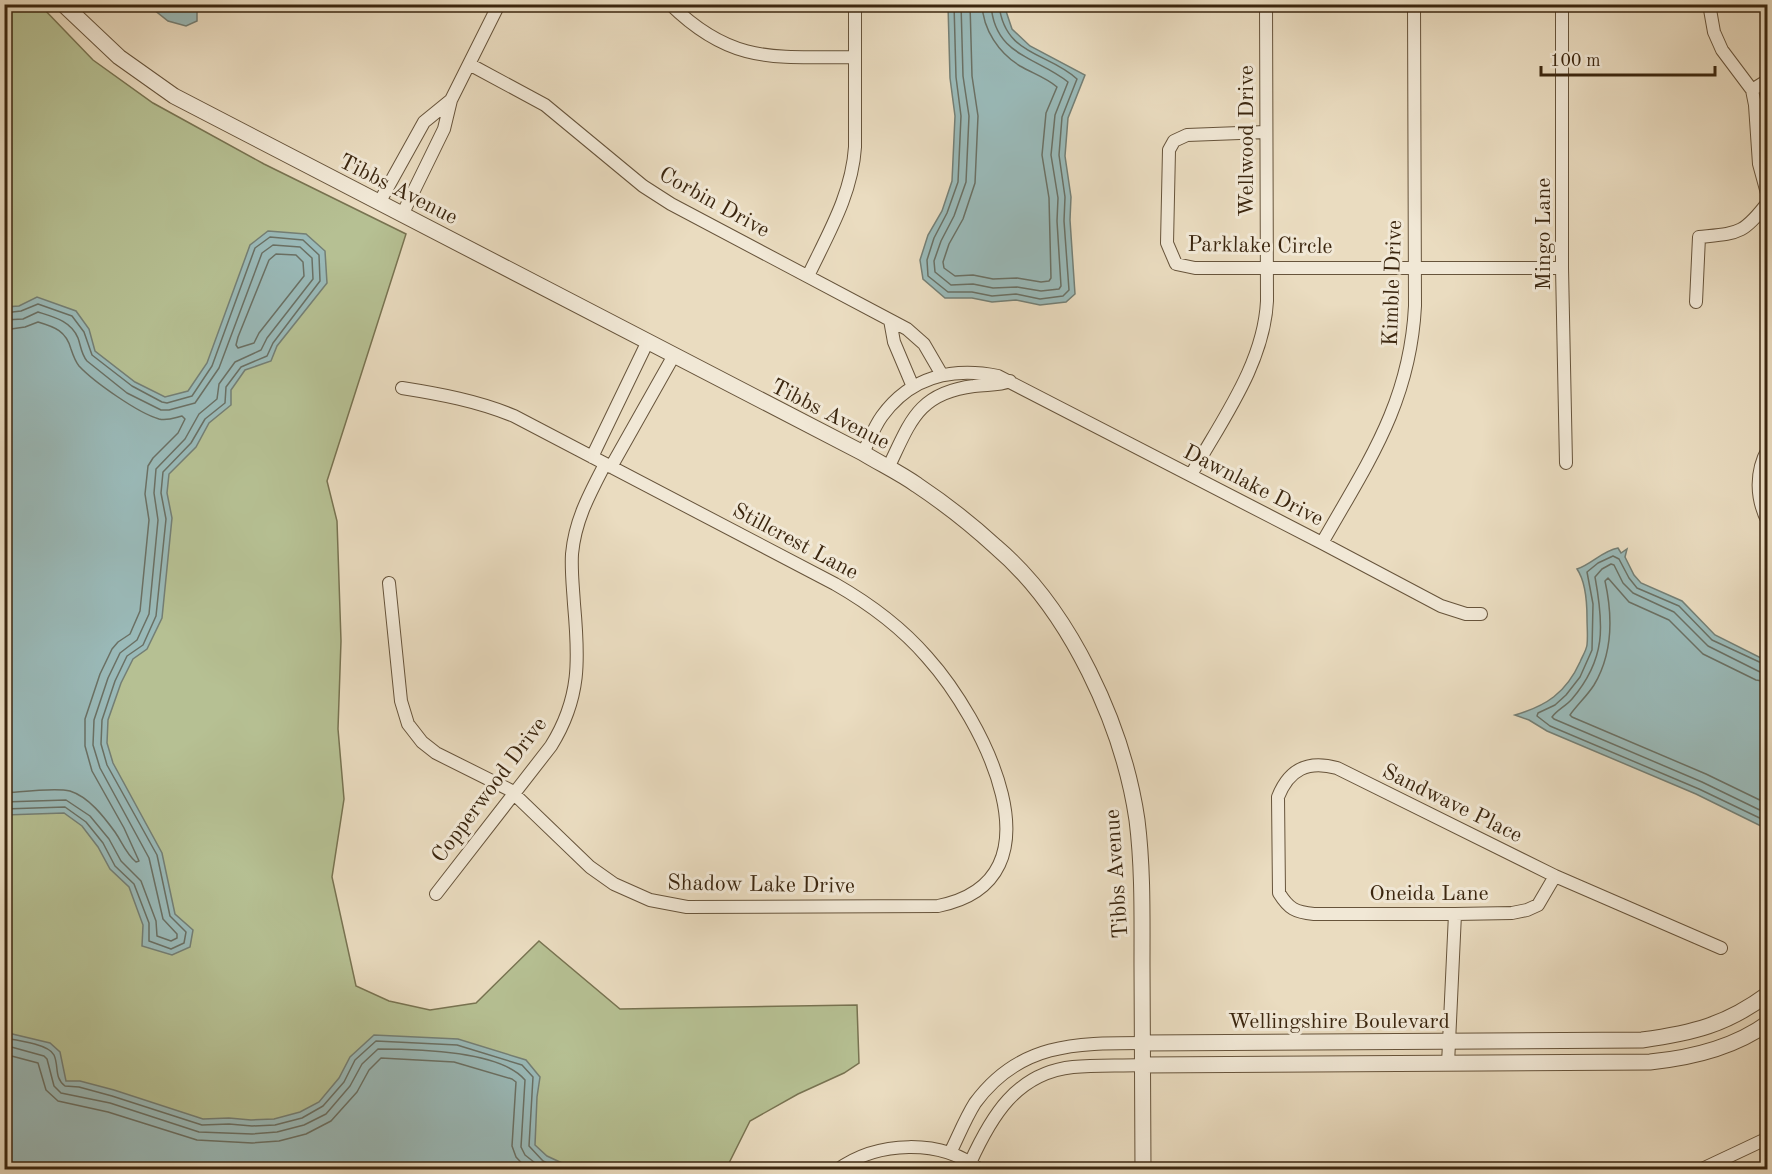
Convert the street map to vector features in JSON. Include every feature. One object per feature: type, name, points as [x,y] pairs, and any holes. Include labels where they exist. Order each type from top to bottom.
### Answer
[{"type":"street","name":"Tibbs Avenue","points":[[63,4],[119,57],[174,96],[862,453],[917,485],[1007,557],[1059,620],[1075,646],[1098,690],[1123,757],[1138,835],[1141,879],[1143,1170]]},
{"type":"street","points":[[402,215],[444,129],[451,100],[499,4]]},
{"type":"street","points":[[670,4],[708,35],[736,50],[771,57],[855,57]]},
{"type":"street","points":[[808,276],[842,205],[852,177],[855,147],[855,4]]},
{"type":"street","name":"Wellwood Drive","points":[[1191,475],[1258,351],[1266,315],[1266,4]]},
{"type":"street","name":"Kimble Drive","points":[[1322,543],[1380,439],[1399,395],[1412,337],[1414,4]]},
{"type":"street","name":"Mingo Lane","points":[[1562,4],[1562,267],[1566,463]]},
{"type":"street","points":[[1709,4],[1714,32],[1722,50],[1752,90],[1759,164],[1767,197]]},
{"type":"street","name":"Corbin Drive","points":[[469,64],[544,105],[644,186],[670,204],[907,328],[921,341],[937,377]]},
{"type":"street","points":[[1752,90],[1767,80]]},
{"type":"street","points":[[379,203],[424,122],[451,100]]},
{"type":"street","name":"Parklake Circle","points":[[1266,132],[1187,135],[1174,141],[1169,150],[1167,243],[1176,264],[1195,268],[1562,267]]},
{"type":"street","points":[[1696,302],[1699,237],[1735,233],[1753,222],[1767,202]]},
{"type":"street","points":[[890,320],[894,342],[913,387]]},
{"type":"street","points":[[592,457],[647,343]]},
{"type":"street","name":"Copperwood Drive","points":[[436,894],[555,740],[565,720],[573,698],[578,662],[572,575],[573,546],[582,509],[674,357]]},
{"type":"street","name":"Dawnlake Drive","points":[[862,453],[883,416],[902,394],[913,387],[937,377],[961,372],[978,372],[998,376],[1441,606],[1466,614],[1481,614]]},
{"type":"street","points":[[937,377],[939,396]]},
{"type":"street","points":[[888,468],[914,415],[931,399],[973,386],[998,386],[1010,381]]},
{"type":"street","name":"Stillcrest Lane","points":[[402,388],[453,396],[494,408],[850,592],[880,613],[927,657],[957,696],[986,750],[1000,789],[1007,818],[1007,837],[998,865],[987,881]]},
{"type":"street","points":[[1767,449],[1758,479],[1760,501],[1767,522]]},
{"type":"street","name":"Shadow Lake Drive","points":[[389,583],[399,693],[402,710],[410,727],[422,742],[436,753],[502,784],[602,876],[641,898],[674,906],[938,906],[963,898],[976,891],[987,881]]},
{"type":"street","name":"Sandwave Place","points":[[1287,906],[1279,893],[1278,798],[1282,786],[1302,767],[1326,765],[1337,768],[1555,876],[1721,948]]},
{"type":"street","name":"Oneida Lane","points":[[1287,906],[1314,914],[1455,915],[1527,910],[1538,905],[1555,876]]},
{"type":"street","points":[[1448,1064],[1455,915]]},
{"type":"street","name":"Wellingshire Boulevard","points":[[950,1153],[966,1118],[980,1098],[1004,1074],[1027,1059],[1074,1044],[1642,1040],[1667,1037],[1719,1024],[1744,1011],[1767,994]]},
{"type":"street","name":"Wellingshire Boulevard","points":[[975,1166],[986,1130],[997,1112],[1013,1095],[1032,1081],[1074,1067],[1650,1062],[1680,1059],[1732,1041],[1767,1023]]},
{"type":"street","points":[[1700,1170],[1767,1138]]},
{"type":"street","points":[[837,1170],[848,1162],[884,1149],[912,1146],[950,1153],[975,1166]]},
{"type":"green space","points":[[4,5],[40,5],[93,60],[153,103],[264,164],[406,234],[327,481],[337,521],[341,641],[338,729],[344,799],[332,877],[356,986],[389,1001],[430,1010],[476,1003],[539,941],[620,1009],[857,1005],[859,1063],[750,1121],[726,1169],[5,1169]]},
{"type":"water","points":[[148,5],[197,5],[197,21],[186,26],[168,21]]},
{"type":"water","points":[[948,5],[1004,5],[1012,29],[1030,46],[1085,75],[1068,118],[1065,156],[1071,197],[1070,220],[1075,294],[1066,302],[1040,305],[1016,300],[992,302],[972,298],[945,298],[923,279],[920,260],[928,235],[942,211],[952,181],[955,116],[950,78]]},
{"type":"water","points":[[268,231],[306,234],[325,251],[327,283],[277,346],[271,361],[245,370],[231,390],[231,405],[209,423],[196,447],[169,474],[167,493],[172,518],[162,618],[147,649],[133,659],[121,683],[108,720],[107,743],[113,763],[162,853],[175,914],[193,930],[190,947],[172,955],[142,946],[143,925],[129,887],[110,869],[98,847],[82,826],[64,813],[5,815],[5,307],[19,306],[37,297],[76,311],[89,329],[95,351],[135,382],[165,397],[188,391],[207,363],[250,245]]},
{"type":"water","points":[[1618,548],[1621,553],[1627,549],[1625,557],[1641,583],[1682,601],[1715,635],[1767,661],[1767,829],[1696,794],[1547,731],[1515,715],[1554,697],[1574,673],[1587,645],[1587,605],[1582,580],[1577,569]]},
{"type":"water","points":[[4,1032],[50,1043],[60,1052],[66,1081],[80,1081],[114,1090],[203,1119],[251,1120],[274,1119],[300,1112],[319,1102],[339,1078],[350,1057],[374,1035],[458,1039],[526,1060],[540,1077],[535,1145],[547,1156],[575,1169],[5,1169]]}]
